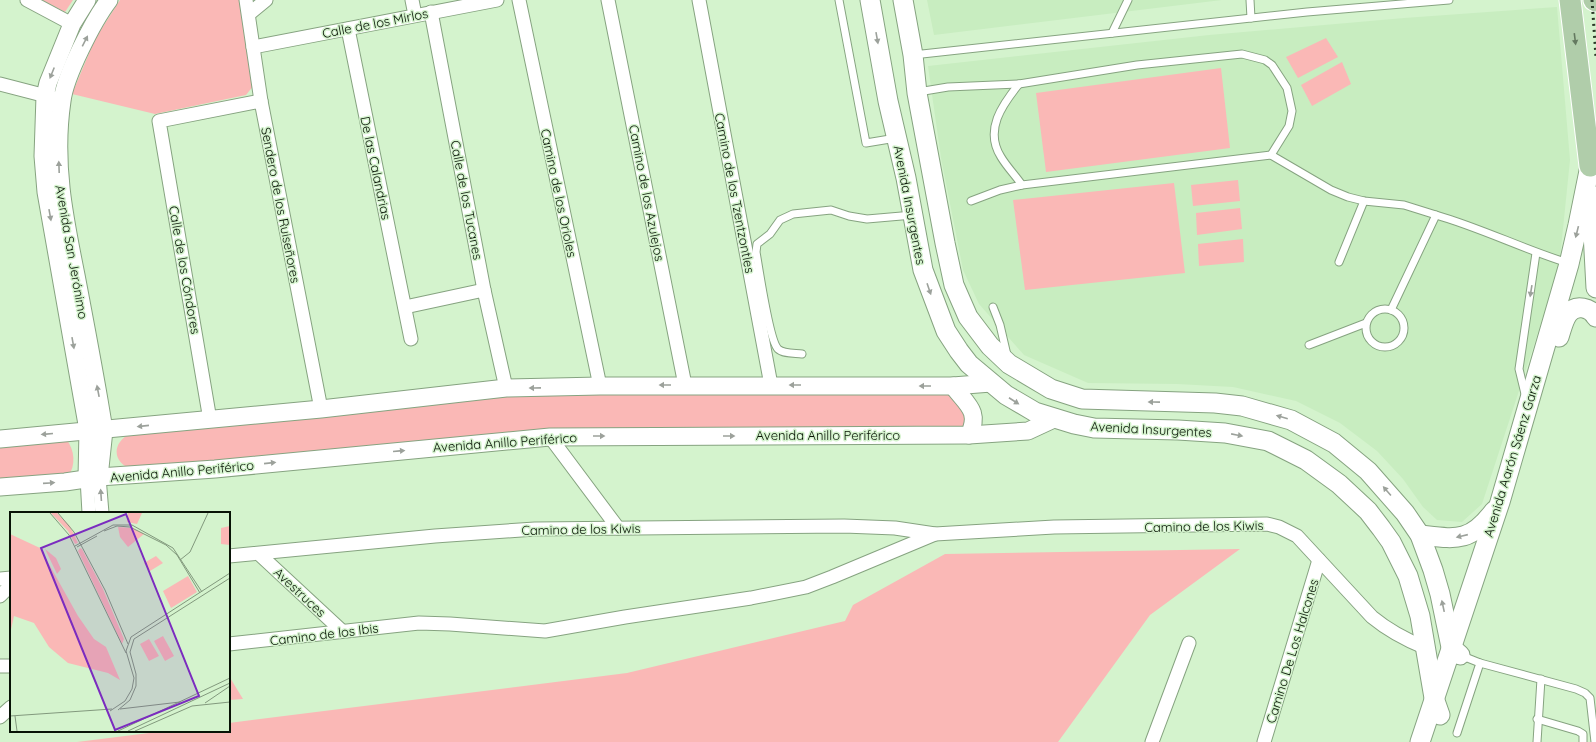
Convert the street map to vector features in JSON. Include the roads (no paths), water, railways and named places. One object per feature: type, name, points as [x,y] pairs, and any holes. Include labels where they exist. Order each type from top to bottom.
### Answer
[{"type":"main road","name":"Avenida Insurgentes","points":[[870,0],[888,101],[913,215],[923,270],[946,331],[969,364],[991,383],[1020,404],[1035,412],[1074,424],[1094,428],[1178,430],[1225,433],[1268,441],[1306,460],[1339,484],[1368,511],[1391,542],[1408,576],[1415,596],[1437,707]]},
{"type":"main road","name":"Avenida Insurgentes","points":[[903,0],[913,55],[916,93],[954,285],[968,317],[990,346],[1009,364],[1051,389],[1082,399],[1215,403],[1242,406],[1291,420],[1334,444],[1368,471],[1406,513],[1420,535],[1433,570],[1456,650]]},
{"type":"main road","points":[[1570,0],[1590,166],[1596,288]]},
{"type":"main road","name":"Avenida Aarón Sáenz Garza","points":[[1456,650],[1569,264],[1590,166]]},
{"type":"main road","name":"Avenida Aarón Sáenz Garza","points":[[1420,742],[1437,707],[1456,650],[1508,509],[1564,321],[1567,314],[1580,308],[1588,309],[1596,317]]},
{"type":"main road","points":[[1420,535],[1444,538],[1464,537],[1476,531],[1485,523],[1500,502]]},
{"type":"main road","name":"Avenida Aarón Sáenz Garza","points":[[1431,742],[1437,707]]},
{"type":"street","points":[[27,0],[72,24]]},
{"type":"street","name":"Avenida San Jerónimo","points":[[88,0],[72,24],[48,83],[45,96],[43,156],[46,192],[95,430]]},
{"type":"street","name":"Avenida San Jerónimo","points":[[89,512],[88,478],[100,400],[62,206],[58,168],[59,135],[62,100],[78,56],[109,0]]},
{"type":"street","name":"Sendero de los Ruiseñores","points":[[246,0],[261,101],[321,409]]},
{"type":"street","points":[[249,14],[266,0]]},
{"type":"street","points":[[412,0],[415,15]]},
{"type":"street","name":"Calle de los Mirlos","points":[[253,47],[497,0]]},
{"type":"street","name":"Camino de los Orioles","points":[[519,0],[600,386]]},
{"type":"street","name":"Camino de los Azulejos","points":[[608,0],[685,385]]},
{"type":"street","name":"Camino de los Tzentzontles","points":[[699,0],[771,385]]},
{"type":"street","name":"Calle de los Tucanes","points":[[431,12],[484,290],[506,388]]},
{"type":"street","name":"De las Calandrias","points":[[348,29],[411,339]]},
{"type":"street","points":[[0,84],[62,100]]},
{"type":"street","name":"Calle de los Cóndores","points":[[210,420],[159,121],[261,101]]},
{"type":"street","points":[[405,307],[484,290]]},
{"type":"street","points":[[0,439],[321,409],[506,388],[685,385],[953,386],[991,383]]},
{"type":"street","points":[[953,386],[972,410],[974,421],[969,435]]},
{"type":"street","name":"Avenida Anillo Periférico","points":[[0,487],[550,437],[969,435],[1028,431],[1056,418]]},
{"type":"street","points":[[95,430],[111,455],[119,476]]},
{"type":"street","points":[[88,478],[80,458],[95,430]]},
{"type":"street","points":[[550,437],[618,528]]},
{"type":"street","name":"Avenida San Jerónimo","points":[[88,478],[102,512]]},
{"type":"street","name":"Camino de los Kiwis","points":[[230,556],[435,536],[535,529],[844,526],[895,528],[935,534],[1054,527],[1267,524],[1280,527],[1297,536],[1372,617],[1397,636],[1426,648]]},
{"type":"street","name":"Camino de los Kiwis","points":[[419,623],[544,631],[751,598],[813,584],[935,534]]},
{"type":"street","name":"Avestruces","points":[[259,554],[342,631]]},
{"type":"street","name":"Camino De Los Halcones","points":[[1264,742],[1319,560]]},
{"type":"street","points":[[0,579],[10,578]]},
{"type":"street","points":[[0,596],[10,586]]},
{"type":"street","name":"Camino de los Ibis","points":[[230,644],[419,623]]},
{"type":"street","points":[[1152,741],[1189,643]]},
{"type":"street","points":[[0,717],[10,708]]},
{"type":"lane","points":[[839,0],[866,143],[896,138]]},
{"type":"lane","points":[[1112,33],[1128,0]]},
{"type":"lane","points":[[1250,0],[1251,18]]},
{"type":"lane","points":[[913,55],[1307,12],[1450,0]]},
{"type":"lane","points":[[916,93],[948,86],[1019,84],[1144,64],[1242,54],[1250,55],[1265,60],[1272,65],[1288,88],[1291,101],[1292,111],[1289,126],[1271,156]]},
{"type":"lane","points":[[1019,84],[1001,107],[994,131],[996,144],[1001,157],[1022,184]]},
{"type":"lane","points":[[972,201],[1000,190],[1022,184],[1271,156],[1331,190],[1348,197],[1364,201],[1404,205],[1465,223],[1536,253],[1569,264]]},
{"type":"lane","points":[[1339,262],[1364,201]]},
{"type":"lane","points":[[802,354],[779,350],[774,342],[765,305],[756,252],[757,244],[770,234],[780,220],[793,214],[831,210],[849,216],[867,219],[913,215]]},
{"type":"lane","points":[[1392,310],[1436,215]]},
{"type":"lane","points":[[1528,406],[1522,388],[1519,369],[1536,253]]},
{"type":"lane","points":[[993,307],[1000,325],[1009,364]]},
{"type":"lane","points":[[1385,309],[1392,310],[1401,318],[1403,324],[1402,336],[1394,344],[1382,347],[1371,341],[1367,336],[1366,323],[1373,313],[1385,309]]},
{"type":"lane","points":[[1309,346],[1366,323]]},
{"type":"lane","points":[[1456,650],[1480,663],[1541,679],[1585,693],[1590,698],[1595,742]]},
{"type":"lane","points":[[1457,733],[1480,663]]},
{"type":"lane","points":[[1537,742],[1537,719],[1541,679]]},
{"type":"lane","points":[[1537,719],[1578,731],[1583,734],[1583,742]]},
{"type":"railway","points":[[1592,0],[1596,57]]}]
